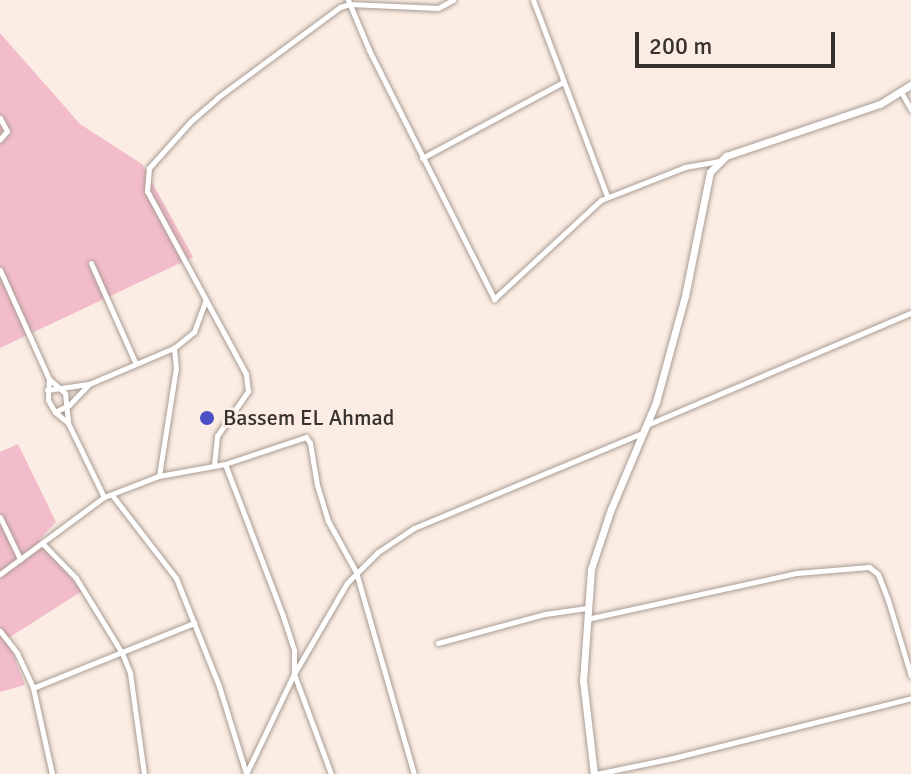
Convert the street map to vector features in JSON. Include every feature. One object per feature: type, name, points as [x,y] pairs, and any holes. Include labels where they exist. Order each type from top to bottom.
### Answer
[{"type":"street","points":[[214,465],[217,436],[246,397],[248,386],[226,331],[205,300],[147,191],[149,168],[191,121],[217,98],[315,23],[349,2],[431,9],[453,0]]},
{"type":"street","points":[[533,0],[607,196]]},
{"type":"street","points":[[349,2],[422,158],[494,299],[563,231],[607,196],[685,167],[718,161],[880,104],[911,85]]},
{"type":"street","points":[[422,158],[563,82]]},
{"type":"street","points":[[901,92],[911,109]]},
{"type":"street","points":[[0,118],[7,131],[0,139]]},
{"type":"street","points":[[718,161],[707,183],[685,296],[647,428],[595,551],[586,619],[584,698],[595,774],[673,758],[911,698]]},
{"type":"street","points":[[91,263],[135,362]]},
{"type":"street","points":[[0,270],[49,379],[63,387],[69,405],[68,423]]},
{"type":"street","points":[[46,390],[89,384],[174,348],[194,332],[205,300]]},
{"type":"street","points":[[112,495],[165,559],[219,686],[246,774],[294,674],[356,572],[394,539],[911,313]]},
{"type":"street","points":[[159,476],[176,368],[174,348]]},
{"type":"street","points":[[49,379],[46,390],[55,412],[68,423],[104,497]]},
{"type":"street","points":[[55,412],[69,405],[89,384]]},
{"type":"street","points":[[0,574],[104,497],[159,476],[225,464],[306,437],[328,521],[356,572],[414,774]]},
{"type":"street","points":[[225,464],[283,616],[294,650],[294,674],[331,774]]},
{"type":"street","points":[[0,517],[20,559]]},
{"type":"street","points":[[42,543],[76,578],[122,653],[130,673],[144,774]]},
{"type":"street","points":[[586,619],[797,573],[869,567],[878,574],[911,676]]},
{"type":"street","points":[[438,643],[545,614],[587,608]]},
{"type":"street","points":[[33,688],[194,623]]},
{"type":"street","points":[[0,631],[17,653],[33,688],[52,774]]},
{"type":"shaded area","points":[[0,33],[80,124],[142,164],[193,257],[0,348]]},
{"type":"shaded area","points":[[18,444],[56,522],[39,540],[82,591],[7,639],[25,685],[0,692],[0,452]]},
{"type":"place","name":"Bassem EL Ahmad","points":[[207,418]]}]
